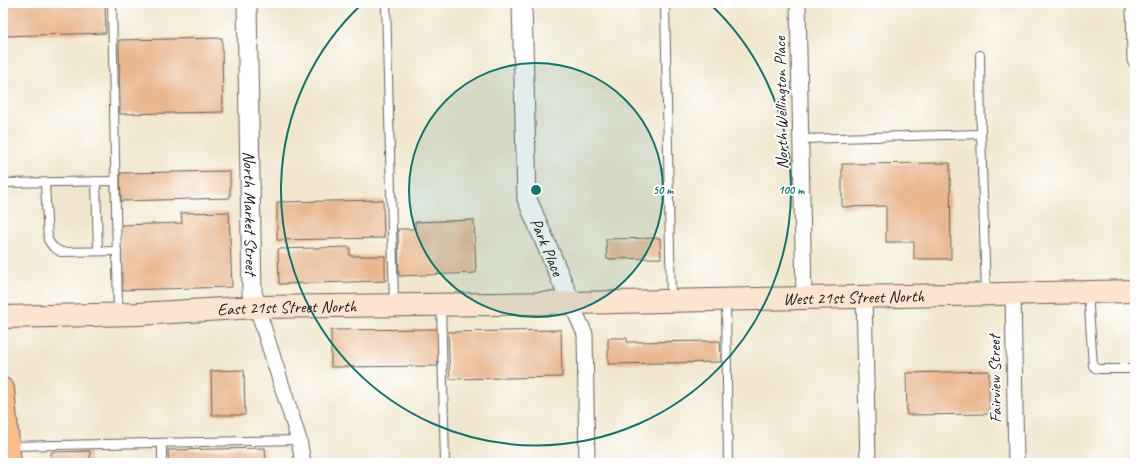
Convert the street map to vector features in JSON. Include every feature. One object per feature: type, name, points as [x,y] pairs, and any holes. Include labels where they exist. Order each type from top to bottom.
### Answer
[{"type":"main road","name":"West 21st Street North","points":[[571,303],[1135,291]]},
{"type":"main road","name":"East 21st Street North","points":[[3,317],[118,314],[257,307],[571,303]]},
{"type":"main road","points":[[3,388],[9,454]]},
{"type":"street","name":"North Market Street","points":[[247,3],[252,293],[299,440],[303,463]]},
{"type":"street","name":"Park Place","points":[[522,3],[527,198],[585,334],[587,463]]},
{"type":"street","name":"North Wellington Place","points":[[798,3],[804,298]]},
{"type":"street","points":[[1134,3],[1135,60]]},
{"type":"street","name":"Fairview Street","points":[[1013,294],[1016,463]]},
{"type":"street","points":[[864,297],[868,463]]},
{"type":"lane","points":[[112,3],[118,314]]},
{"type":"lane","points":[[386,3],[394,305]]},
{"type":"lane","points":[[665,3],[671,301]]},
{"type":"lane","points":[[980,55],[986,294]]},
{"type":"lane","points":[[801,138],[981,134]]},
{"type":"lane","points":[[96,181],[98,251]]},
{"type":"lane","points":[[3,183],[115,181]]},
{"type":"lane","points":[[45,183],[48,240],[53,247],[61,252],[117,251]]},
{"type":"lane","points":[[1088,292],[1093,366],[1099,369],[1135,369]]},
{"type":"lane","points":[[726,300],[728,463]]},
{"type":"lane","points":[[441,304],[444,463]]},
{"type":"lane","points":[[9,454],[162,443],[299,440]]},
{"type":"lane","points":[[162,443],[162,463]]},
{"type":"building","points":[[3,3],[105,3],[106,33],[3,36]]},
{"type":"building","points":[[222,38],[223,112],[120,114],[119,40]]},
{"type":"building","points":[[950,163],[951,259],[914,259],[914,242],[886,242],[886,206],[842,207],[842,164]]},
{"type":"building","points":[[230,171],[230,198],[121,201],[120,173]]},
{"type":"building","points":[[383,200],[384,238],[277,240],[277,202]]},
{"type":"building","points":[[229,212],[232,287],[122,290],[120,225],[182,223],[181,213]]},
{"type":"building","points":[[474,220],[476,273],[399,276],[398,229],[415,229],[415,222]]},
{"type":"building","points":[[660,238],[661,258],[607,259],[606,239]]},
{"type":"building","points":[[350,247],[350,256],[385,256],[385,281],[279,284],[278,249]]},
{"type":"building","points":[[438,329],[438,366],[331,367],[331,330]]},
{"type":"building","points":[[561,330],[562,377],[450,379],[448,332]]},
{"type":"building","points":[[608,338],[627,338],[627,342],[720,341],[721,362],[608,364]]},
{"type":"building","points":[[244,370],[245,415],[212,415],[211,371]]},
{"type":"building","points":[[989,371],[989,414],[907,415],[906,373]]},
{"type":"building","points":[[265,448],[266,463],[169,463],[168,450]]},
{"type":"building","points":[[90,451],[90,463],[51,463],[51,452]]}]
